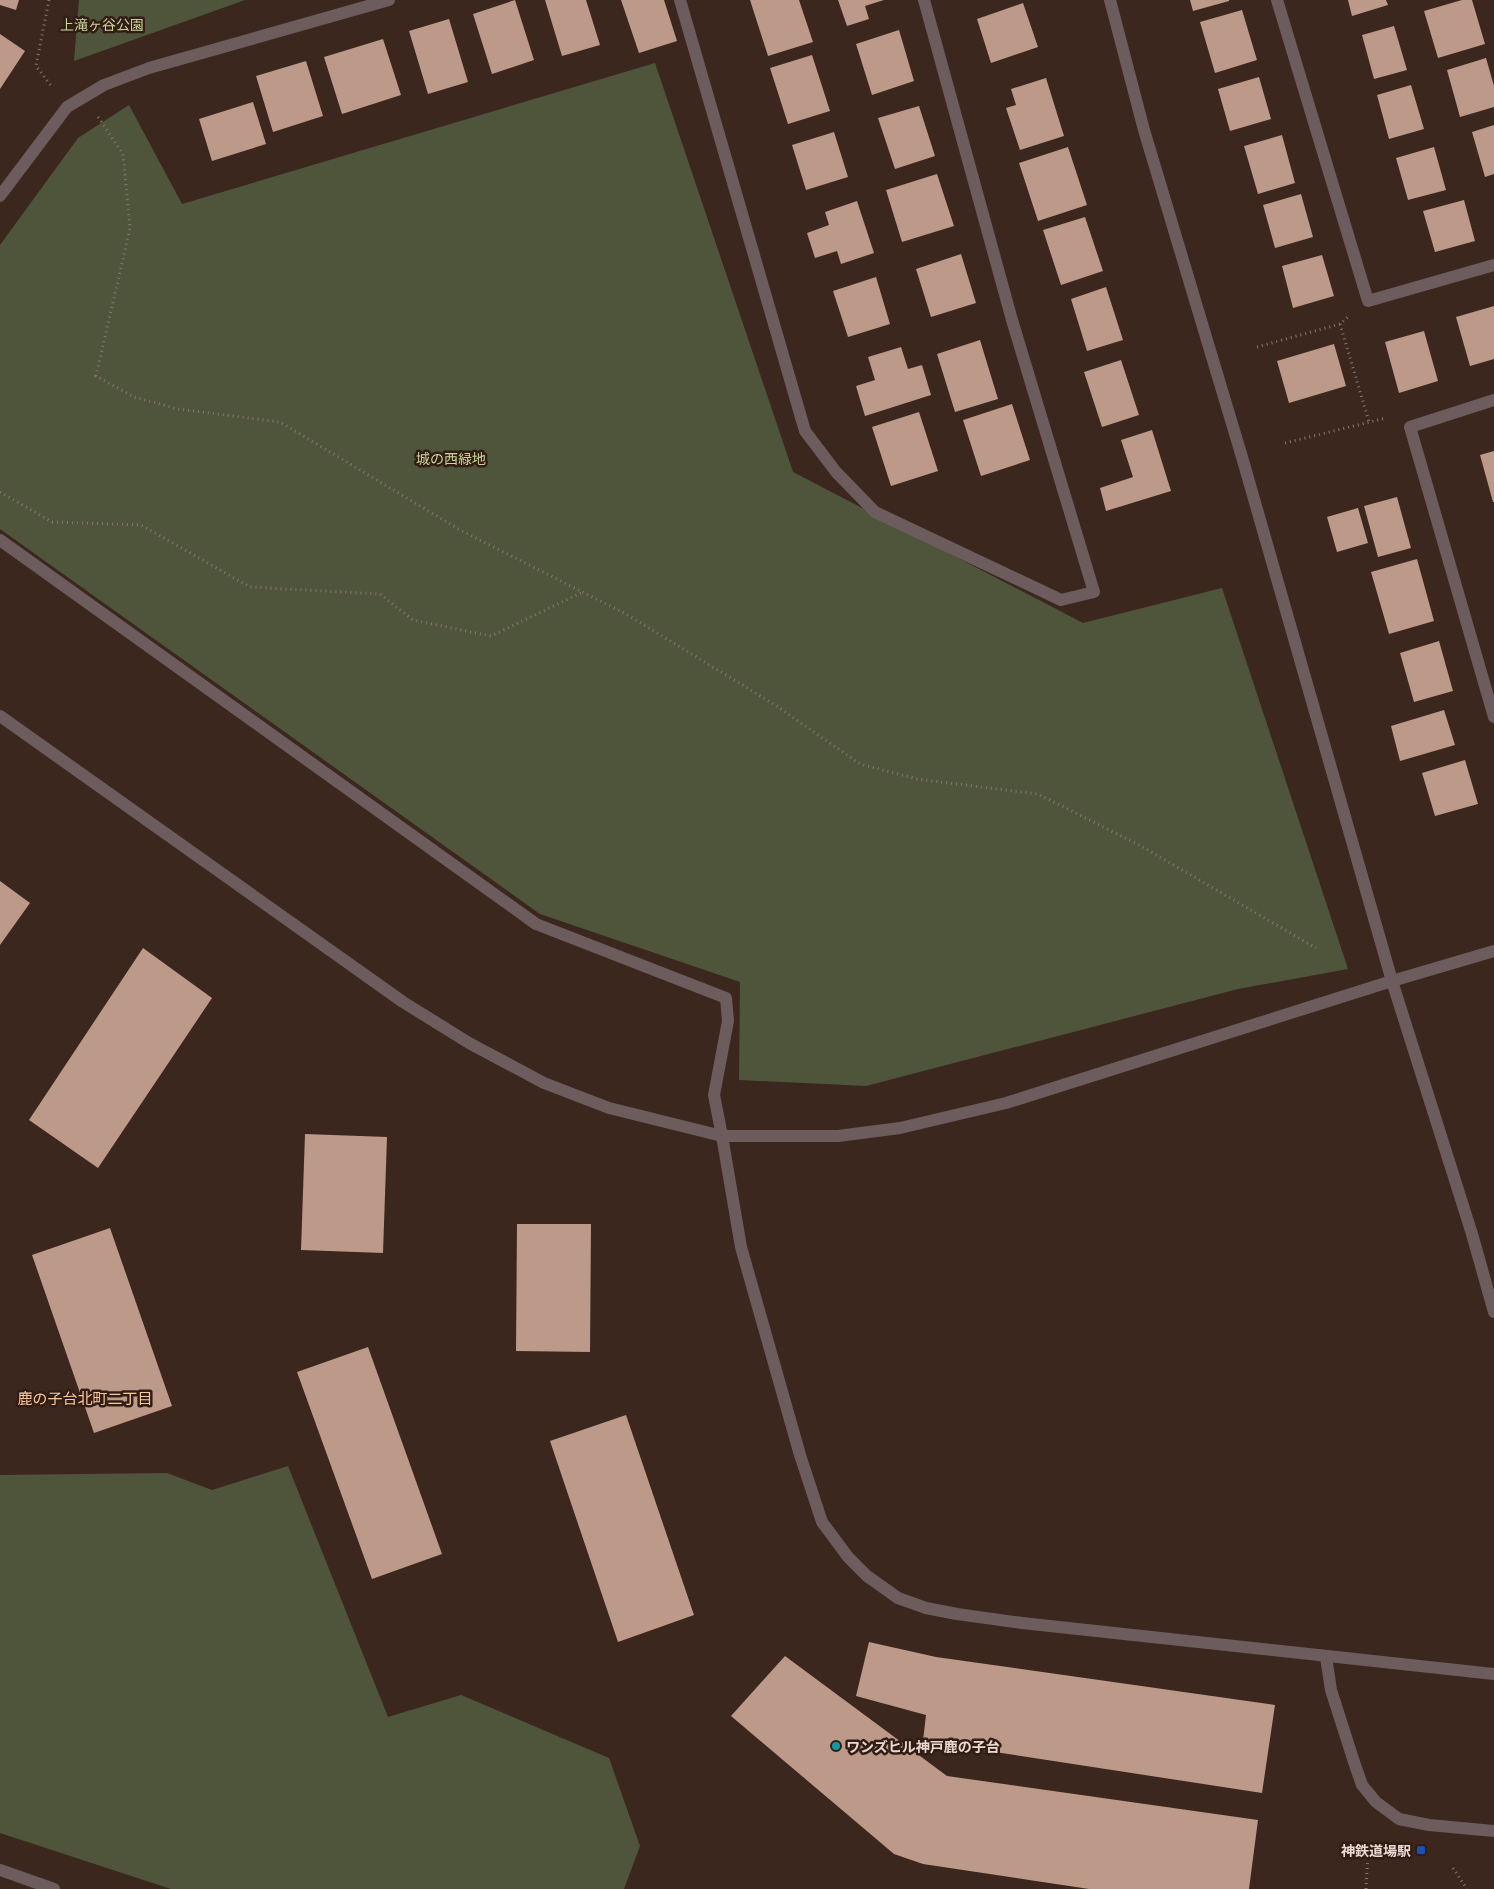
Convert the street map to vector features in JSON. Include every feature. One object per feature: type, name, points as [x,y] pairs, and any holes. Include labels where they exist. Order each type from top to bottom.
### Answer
[{"type":"street","points":[[0,196],[68,107],[104,85],[149,68],[355,4],[388,0]]},
{"type":"street","points":[[680,0],[806,431],[836,472],[875,512],[1061,600],[1094,592],[1012,320],[924,0]]},
{"type":"street","points":[[1110,0],[1144,130],[1242,457],[1392,981],[1469,1224],[1494,1312]]},
{"type":"street","points":[[1277,0],[1368,300],[1494,265]]},
{"type":"street","points":[[1494,400],[1410,427],[1494,717]]},
{"type":"street","points":[[0,540],[536,924],[726,998],[728,1021],[714,1095],[741,1247],[802,1463],[822,1522],[848,1557],[867,1576],[898,1598],[926,1608],[957,1614],[1136,1637],[1494,1674]]},
{"type":"street","points":[[0,716],[395,997],[469,1043],[544,1083],[609,1108],[722,1136],[838,1136],[900,1128],[1006,1103],[1392,981],[1494,951]]},
{"type":"street","points":[[1326,1656],[1330,1690],[1354,1762],[1362,1785],[1376,1802],[1399,1819],[1429,1825],[1494,1831]]},
{"type":"street","points":[[0,1870],[54,1889]]},
{"type":"path","points":[[49,0],[36,66],[68,107]]},
{"type":"path","points":[[84,96],[123,154],[130,228],[96,376],[134,397],[178,409],[280,422],[460,530],[626,614],[775,705],[860,764],[917,779],[1038,794],[1141,846],[1316,948]]},
{"type":"path","points":[[1257,347],[1340,324],[1368,300]]},
{"type":"path","points":[[1340,324],[1369,422]]},
{"type":"path","points":[[1285,443],[1386,418],[1410,427]]},
{"type":"path","points":[[0,492],[52,522],[141,525],[250,588],[380,594],[413,620],[491,636],[582,592]]},
{"type":"path","points":[[1366,1889],[1368,1853]]},
{"type":"path","points":[[1453,1868],[1467,1889]]},
{"type":"green space","name":"上滝ヶ谷公園","points":[[79,0],[245,0],[74,61]]},
{"type":"green space","name":"城の西緑地","points":[[655,63],[793,472],[1083,623],[1222,588],[1348,969],[1238,989],[866,1086],[739,1080],[740,982],[540,914],[0,529],[0,245],[78,138],[129,105],[182,204]]},
{"type":"green space","points":[[288,1466],[388,1717],[461,1695],[609,1758],[640,1846],[624,1889],[171,1889],[0,1833],[0,1475],[167,1473],[212,1490]]},
{"type":"building","points":[[0,0],[19,0],[16,10],[0,5]]},
{"type":"building","points":[[515,0],[534,60],[492,74],[473,14]]},
{"type":"building","points":[[545,0],[586,0],[600,45],[562,56]]},
{"type":"building","points":[[621,0],[664,0],[677,41],[639,53]]},
{"type":"building","points":[[750,0],[799,0],[813,42],[768,56]]},
{"type":"building","points":[[838,0],[884,0],[865,6],[869,19],[847,26]]},
{"type":"building","points":[[1190,0],[1229,0],[1229,1],[1193,11]]},
{"type":"building","points":[[1348,0],[1386,0],[1388,5],[1352,16]]},
{"type":"building","points":[[1462,0],[1472,0],[1485,44],[1438,58],[1424,11]]},
{"type":"building","points":[[1023,3],[1038,47],[991,63],[977,19]]},
{"type":"building","points":[[1242,10],[1257,60],[1215,73],[1200,22]]},
{"type":"building","points":[[449,19],[468,82],[428,94],[409,31]]},
{"type":"building","points":[[1394,26],[1407,70],[1374,79],[1362,35]]},
{"type":"building","points":[[899,30],[914,81],[872,95],[856,44]]},
{"type":"building","points":[[0,34],[25,51],[0,89]]},
{"type":"building","points":[[383,39],[401,95],[342,114],[324,57]]},
{"type":"building","points":[[812,55],[830,111],[788,124],[770,68]]},
{"type":"building","points":[[1486,58],[1494,86],[1494,107],[1460,117],[1447,70]]},
{"type":"building","points":[[306,61],[323,116],[273,132],[256,76]]},
{"type":"building","points":[[1259,77],[1271,119],[1230,131],[1218,89]]},
{"type":"building","points":[[1046,78],[1064,136],[1020,150],[1006,108],[1016,105],[1011,89]]},
{"type":"building","points":[[1411,85],[1424,129],[1389,139],[1377,95]]},
{"type":"building","points":[[253,102],[266,144],[212,161],[199,119]]},
{"type":"building","points":[[919,106],[935,156],[895,169],[878,118]]},
{"type":"building","points":[[1494,125],[1494,174],[1485,177],[1472,132]]},
{"type":"building","points":[[834,132],[848,177],[806,190],[792,145]]},
{"type":"building","points":[[1282,135],[1295,183],[1258,194],[1244,146]]},
{"type":"building","points":[[1068,147],[1087,205],[1038,221],[1019,163]]},
{"type":"building","points":[[1434,147],[1446,190],[1408,200],[1396,158]]},
{"type":"building","points":[[937,174],[954,226],[902,242],[886,190]]},
{"type":"building","points":[[1301,194],[1313,237],[1275,248],[1263,205]]},
{"type":"building","points":[[1464,200],[1475,241],[1435,252],[1423,211]]},
{"type":"building","points":[[857,201],[874,253],[841,264],[837,251],[815,258],[807,233],[829,225],[825,212]]},
{"type":"building","points":[[1085,217],[1103,271],[1061,285],[1043,230]]},
{"type":"building","points":[[961,254],[976,303],[931,317],[916,269]]},
{"type":"building","points":[[1322,255],[1334,296],[1293,308],[1282,266]]},
{"type":"building","points":[[876,277],[890,324],[848,337],[833,291]]},
{"type":"building","points":[[1106,287],[1123,340],[1087,351],[1071,299]]},
{"type":"building","points":[[1494,306],[1494,359],[1470,366],[1456,317]]},
{"type":"building","points":[[1424,331],[1438,381],[1399,393],[1385,342]]},
{"type":"building","points":[[980,340],[998,399],[955,412],[937,354]]},
{"type":"building","points":[[1334,344],[1346,386],[1289,403],[1277,361]]},
{"type":"building","points":[[901,347],[908,369],[922,365],[931,395],[865,416],[856,386],[875,380],[868,357]]},
{"type":"building","points":[[1121,360],[1139,415],[1102,427],[1084,372]]},
{"type":"building","points":[[1012,404],[1030,460],[981,476],[963,420]]},
{"type":"building","points":[[919,412],[938,471],[891,486],[872,427]]},
{"type":"building","points":[[1152,430],[1171,491],[1106,511],[1100,488],[1133,477],[1121,440]]},
{"type":"building","points":[[1494,451],[1494,502],[1493,502],[1480,455]]},
{"type":"building","points":[[1397,497],[1411,548],[1378,557],[1364,506]]},
{"type":"building","points":[[1358,508],[1368,543],[1337,552],[1327,517]]},
{"type":"building","points":[[1417,559],[1434,621],[1389,634],[1371,572]]},
{"type":"building","points":[[1439,641],[1453,691],[1414,702],[1400,653]]},
{"type":"building","points":[[1444,710],[1455,745],[1400,761],[1391,726]]},
{"type":"building","points":[[1465,760],[1478,804],[1435,816],[1422,773]]},
{"type":"building","points":[[0,881],[30,903],[0,945]]},
{"type":"building","points":[[143,948],[212,998],[98,1168],[29,1120]]},
{"type":"building","points":[[305,1134],[387,1137],[383,1253],[301,1250]]},
{"type":"building","points":[[517,1224],[591,1224],[590,1352],[516,1351]]},
{"type":"building","points":[[110,1228],[172,1406],[94,1433],[32,1255]]},
{"type":"building","points":[[368,1347],[442,1554],[372,1579],[297,1372]]},
{"type":"building","points":[[626,1415],[694,1615],[618,1642],[550,1441]]},
{"type":"building","points":[[869,1642],[936,1657],[1275,1705],[1262,1793],[923,1741],[926,1715],[856,1696]]},
{"type":"building","name":"ワンズヒル神戸鹿の子台","points":[[785,1656],[947,1776],[1258,1820],[1249,1889],[1089,1889],[923,1864],[894,1854],[731,1716]]},
{"type":"place","name":"ワンズヒル神戸鹿の子台","points":[[836,1746]]},
{"type":"place","name":"神鉄道場駅","points":[[1421,1850]]},
{"type":"district","name":"鹿の子台北町二丁目","points":[[85,1398]]}]
